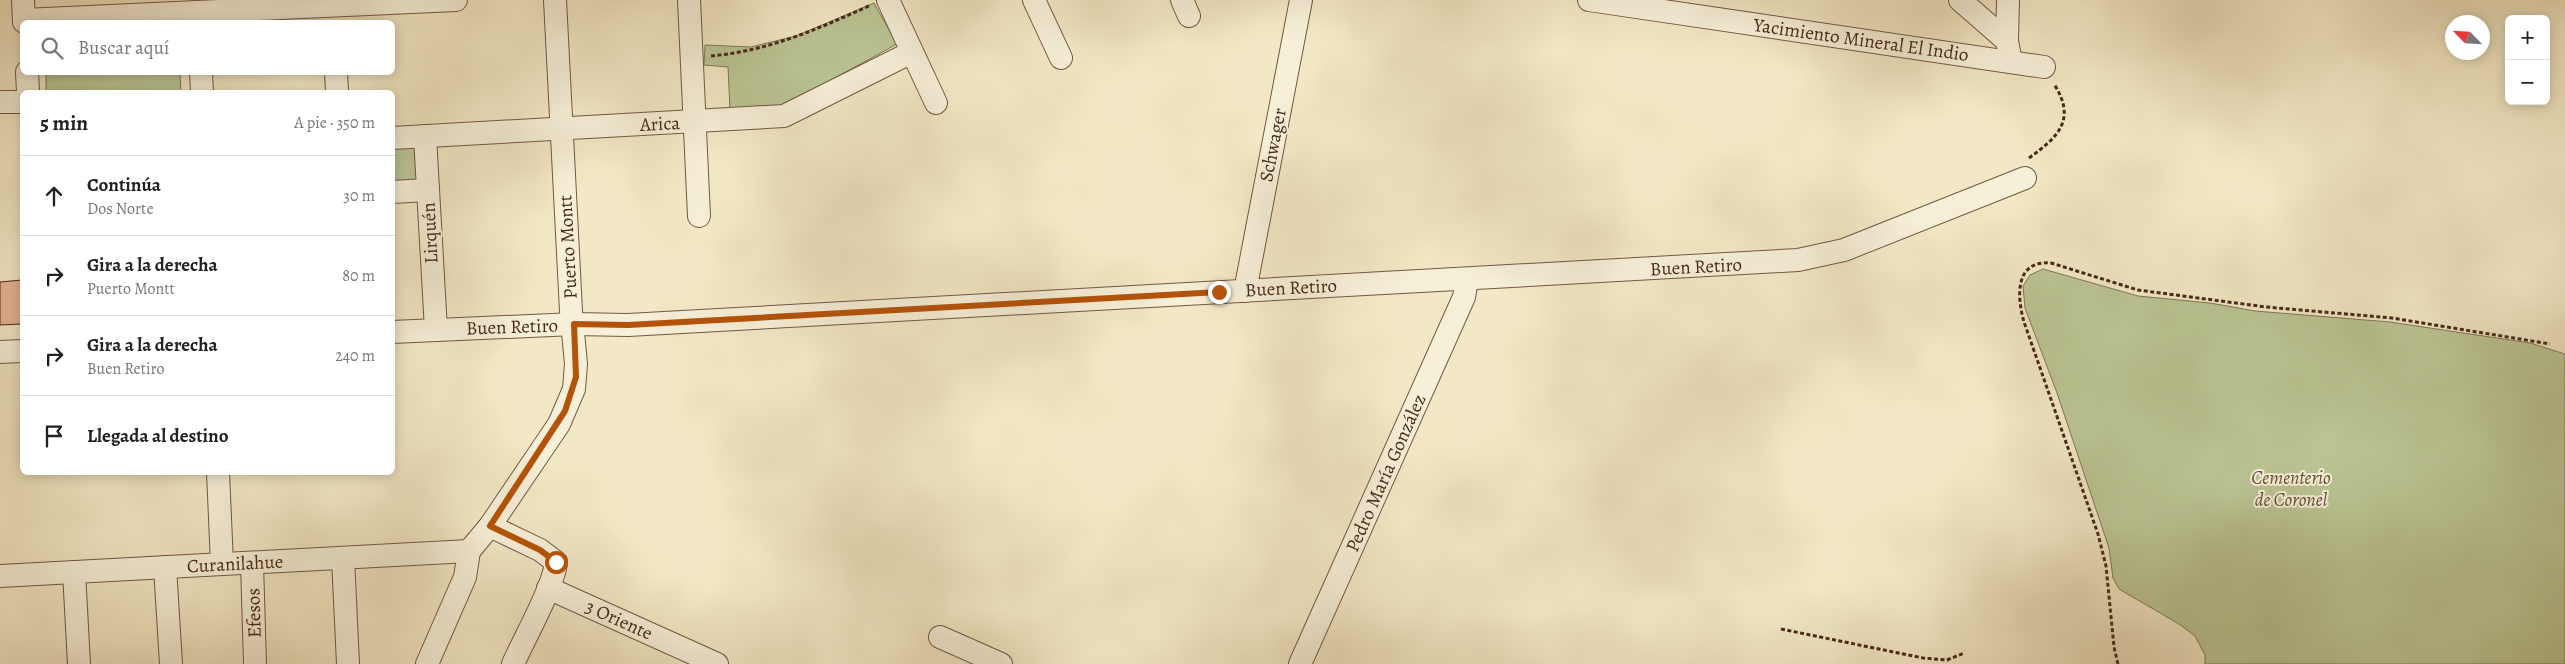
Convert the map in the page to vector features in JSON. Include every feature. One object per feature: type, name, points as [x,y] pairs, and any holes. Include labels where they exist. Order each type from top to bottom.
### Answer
[{"type":"street","points":[[23,14],[198,17],[456,0]]},
{"type":"street","name":"Puerto Montt","points":[[469,551],[490,526],[565,411],[576,377],[555,0]]},
{"type":"street","points":[[689,0],[699,216]]},
{"type":"street","points":[[1034,0],[1061,58]]},
{"type":"street","name":"Schwager","points":[[1245,291],[1301,0]]},
{"type":"street","name":"Yacimiento Mineral El Indio","points":[[1590,0],[2009,52],[2044,67]]},
{"type":"street","points":[[1960,0],[2009,52]]},
{"type":"street","points":[[2008,0],[2009,52]]},
{"type":"street","points":[[881,2],[912,52],[936,103]]},
{"type":"street","name":"Arica","points":[[395,138],[784,116],[912,52]]},
{"type":"street","points":[[27,75],[28,90]]},
{"type":"street","points":[[201,75],[202,90]]},
{"type":"street","points":[[336,75],[337,90]]},
{"type":"street","points":[[0,102],[20,102]]},
{"type":"street","name":"Lirquén","points":[[425,136],[436,330]]},
{"type":"street","name":"Buen Retiro","points":[[395,332],[574,324],[628,325],[1736,265],[1822,256],[1866,242],[2026,169]]},
{"type":"street","points":[[395,192],[428,190]]},
{"type":"street","name":"Pedro María González","points":[[1300,664],[1464,297],[1467,280]]},
{"type":"street","points":[[0,352],[20,351]]},
{"type":"street","points":[[218,475],[222,564]]},
{"type":"street","points":[[490,526],[551,556],[556,562],[548,588],[513,664]]},
{"type":"street","points":[[427,664],[465,577],[469,551]]},
{"type":"street","name":"Curanilahue","points":[[0,576],[469,551]]},
{"type":"street","points":[[343,558],[348,664]]},
{"type":"street","name":"Efesos","points":[[252,563],[255,664]]},
{"type":"street","points":[[165,567],[171,664]]},
{"type":"street","points":[[74,572],[79,664]]},
{"type":"street","name":"3 Oriente","points":[[548,588],[718,664]]},
{"type":"street","points":[[940,637],[1001,664]]},
{"type":"path","points":[[692,57],[739,53],[779,44],[881,2]]},
{"type":"path","points":[[2026,169],[2056,138],[2063,123],[2063,101],[2044,67]]},
{"type":"path","points":[[2118,664],[2114,647],[2106,566],[2098,534],[2024,322],[2018,299],[2020,283],[2027,269],[2041,262],[2051,263],[2138,290],[2266,307],[2392,318],[2550,344]]},
{"type":"path","points":[[1781,629],[1923,658],[1947,660],[1964,653]]},
{"type":"green space","points":[[874,3],[897,44],[778,109],[730,110],[728,67],[704,65],[705,45],[751,47],[796,36]]},
{"type":"green space","points":[[46,75],[180,75],[181,90],[46,90]]},
{"type":"green space","points":[[415,141],[422,181],[395,187],[395,142]]},
{"type":"green space","name":"Cementerio de Coronel","points":[[2043,269],[2138,296],[2210,303],[2255,311],[2390,322],[2530,343],[2565,354],[2565,664],[2205,664],[2205,655],[2195,636],[2179,624],[2119,589],[2113,578],[2109,548],[2057,393],[2025,308],[2023,286],[2030,275]]},
{"type":"building","points":[[20,280],[20,324],[0,325],[0,282]]},
{"type":"route","points":[[556,562],[551,556],[490,526],[565,411],[574,389],[576,377],[574,324],[628,325],[1219,292]]}]
